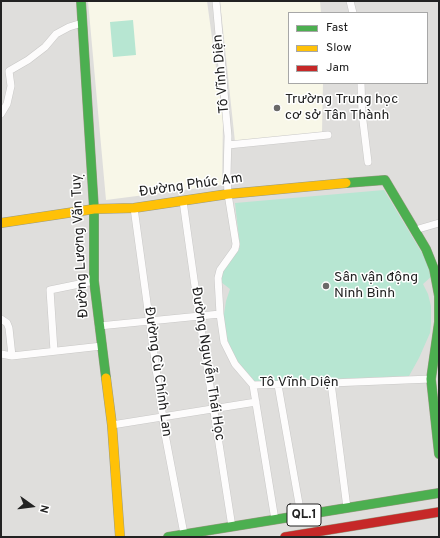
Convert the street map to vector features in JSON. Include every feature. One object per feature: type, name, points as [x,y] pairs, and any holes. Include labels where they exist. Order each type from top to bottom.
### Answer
[{"type":"main road","name":"Đường Lương Văn Tuỵ","points":[[81,1],[94,209],[94,280],[112,425],[120,537]]},
{"type":"main road","name":"Đường Phúc Am","points":[[1,223],[94,209],[134,208],[228,194],[385,180],[415,230]]},
{"type":"main road","points":[[415,230],[426,248],[434,269],[439,296],[436,352],[431,379],[439,454]]},
{"type":"main road","name":"QL.1","points":[[168,537],[439,493]]},
{"type":"main road","name":"QL.1","points":[[285,537],[318,534],[439,512]]},
{"type":"street","name":"Tô Vĩnh Diện","points":[[216,1],[228,145],[228,194],[236,244],[232,254],[218,274],[220,314],[224,342],[235,364],[253,385],[331,384],[431,379]]},
{"type":"street","points":[[350,1],[352,12]]},
{"type":"street","points":[[1,114],[7,104],[11,86],[9,71],[28,60],[44,47],[56,34],[69,27],[82,23]]},
{"type":"street","points":[[361,84],[362,112],[368,162]]},
{"type":"street","points":[[228,145],[328,135]]},
{"type":"street","name":"Đường Nguyễn Thái Học","points":[[183,201],[232,527]]},
{"type":"street","name":"Đường Cù Chính Lan","points":[[134,208],[163,417],[184,534]]},
{"type":"street","points":[[415,230],[439,223]]},
{"type":"street","points":[[54,351],[50,290],[94,280]]},
{"type":"street","points":[[99,326],[220,314]]},
{"type":"street","points":[[1,319],[7,323],[9,328],[12,356]]},
{"type":"street","points":[[1,354],[12,356],[102,346]]},
{"type":"street","points":[[331,384],[347,508]]},
{"type":"street","points":[[253,385],[275,520]]},
{"type":"street","points":[[278,385],[301,516]]},
{"type":"street","points":[[112,425],[256,402]]},
{"type":"shaded area","points":[[1,1],[439,1],[439,537],[1,537]]},
{"type":"shaded area","points":[[88,1],[207,1],[223,119],[222,185],[106,200]]},
{"type":"shaded area","name":"Trường Trung học cơ sở Tân Thành","points":[[220,1],[320,1],[321,12],[288,12],[288,84],[323,84],[322,132],[235,142]]},
{"type":"green space","points":[[133,20],[136,55],[113,57],[110,22]]},
{"type":"green space","name":"Sân vận động Ninh Bình","points":[[384,190],[422,253],[433,275],[423,284],[428,294],[431,306],[430,333],[409,376],[254,382],[237,361],[230,348],[224,327],[226,301],[230,289],[221,282],[222,273],[240,247],[235,203]]},
{"type":"traffic: fast","points":[[81,1],[94,209],[94,281],[106,378]]},
{"type":"traffic: fast","points":[[346,183],[385,180],[426,249],[434,269],[439,296],[439,322],[431,379],[439,454]]},
{"type":"traffic: fast","points":[[168,537],[439,493]]},
{"type":"traffic: slow","points":[[1,223],[94,209],[134,208],[228,194],[346,183]]},
{"type":"traffic: slow","points":[[106,378],[112,425],[120,537]]},
{"type":"traffic: jam","points":[[285,537],[439,512]]},
{"type":"place","name":"Trường Trung học cơ sở Tân Thành","points":[[277,108]]},
{"type":"place","name":"Sân vận động Ninh Bình","points":[[326,286]]}]
